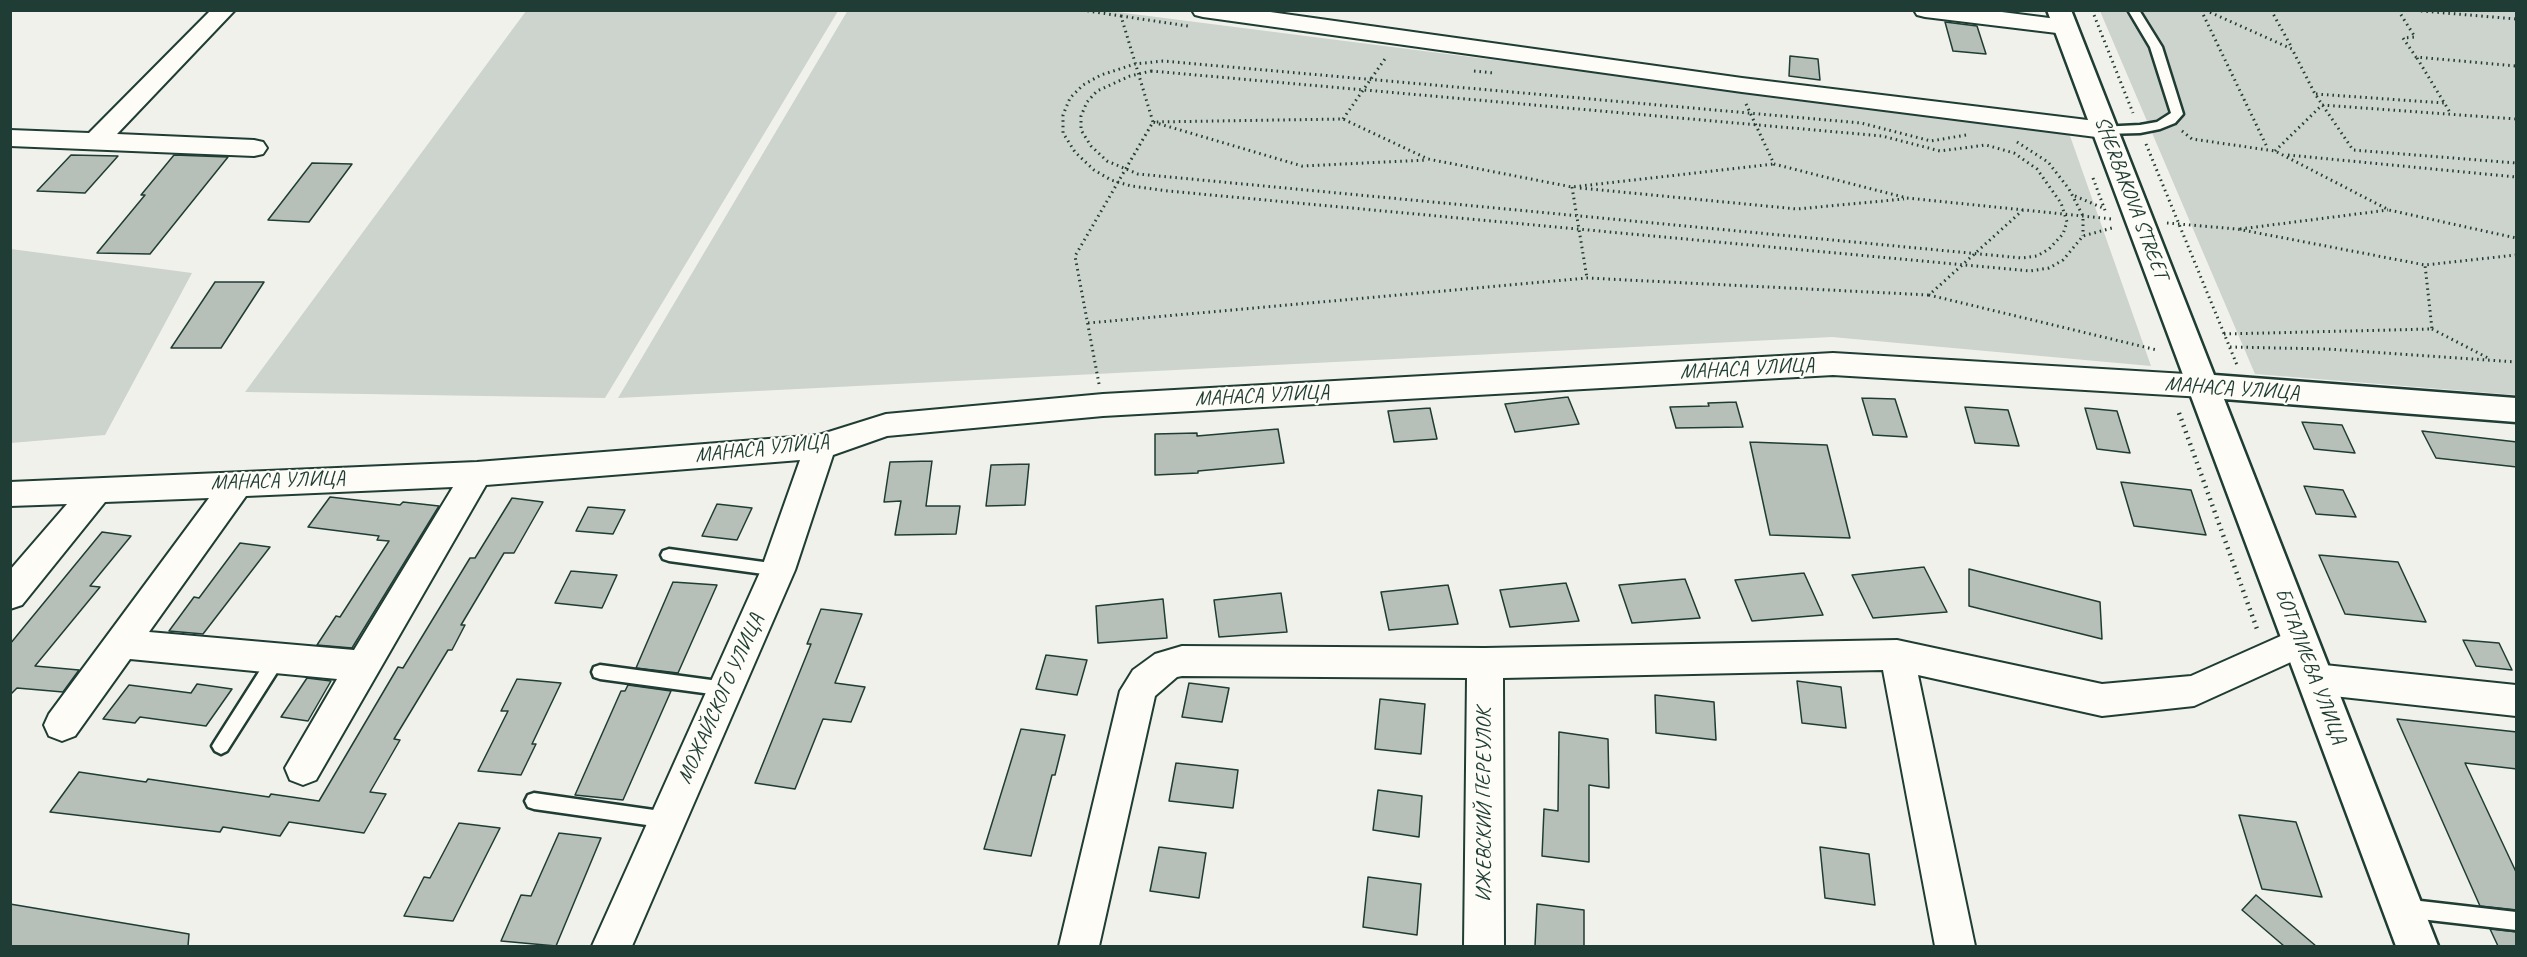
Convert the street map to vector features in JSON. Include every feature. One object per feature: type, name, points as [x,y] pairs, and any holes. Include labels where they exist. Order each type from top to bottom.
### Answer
[{"type":"street","points":[[96,141],[224,10]]},
{"type":"street","points":[[1203,10],[1742,85],[2104,130]]},
{"type":"street","points":[[1925,10],[2062,19]]},
{"type":"street","name":"SHERBAKOVA STREET","points":[[2062,19],[2203,386]]},
{"type":"street","points":[[10,138],[254,148]]},
{"type":"street","name":"МАНАСА УЛИЦА","points":[[10,494],[477,474],[820,447],[886,425],[1103,405],[1833,364],[2203,386],[2517,410]]},
{"type":"street","name":"БОТАЛИЕВА УЛИЦА","points":[[2203,386],[2417,946]]},
{"type":"street","name":"МОЖАЙСКОГО УЛИЦА","points":[[612,946],[778,570],[820,447]]},
{"type":"street","points":[[303,768],[477,474]]},
{"type":"street","points":[[62,725],[238,483]]},
{"type":"street","points":[[10,594],[98,489]]},
{"type":"street","points":[[1079,946],[1138,691],[1155,671],[1182,661],[1485,663],[1897,656],[2102,700],[2194,691],[2301,642]]},
{"type":"street","points":[[121,644],[363,666]]},
{"type":"street","points":[[1897,656],[1955,946]]},
{"type":"street","name":"ИЖЕВСКИЙ ПЕРЕУЛОК","points":[[1484,946],[1485,663]]},
{"type":"street","points":[[2315,679],[2517,701]]},
{"type":"lane","points":[[2104,130],[2140,129],[2171,120],[2177,114],[2156,47],[2133,10]]},
{"type":"lane","points":[[669,555],[778,570]]},
{"type":"lane","points":[[221,746],[278,658]]},
{"type":"lane","points":[[600,672],[726,689]]},
{"type":"lane","points":[[534,801],[668,820]]},
{"type":"lane","points":[[2402,908],[2517,921]]},
{"type":"path","points":[[1082,10],[1121,16],[1153,122],[1075,256],[1103,405]]},
{"type":"path","points":[[2092,10],[2238,369]]},
{"type":"path","points":[[2203,10],[2268,148]]},
{"type":"path","points":[[2203,10],[2292,49]]},
{"type":"path","points":[[2271,10],[2315,94],[2353,150],[2517,163]]},
{"type":"path","points":[[2398,10],[2415,37],[2403,38],[2451,114]]},
{"type":"path","points":[[2410,10],[2517,19]]},
{"type":"path","points":[[1343,119],[1388,55]]},
{"type":"path","points":[[2416,57],[2517,66]]},
{"type":"path","points":[[1971,134],[1931,141],[1861,123],[1163,61],[1135,64],[1101,75],[1083,84],[1070,98],[1063,115],[1063,133],[1075,152],[1094,170],[1131,186],[1168,191],[2030,271],[2049,268],[2068,255],[2083,236],[2112,228]]},
{"type":"path","points":[[1164,71],[1364,89],[1882,136],[1940,151],[1974,145],[2001,148],[2014,153],[2037,169],[2054,191],[2066,214],[2063,234],[2049,249],[2037,256],[2022,258],[1138,174],[1107,161],[1092,146],[1082,130],[1081,116],[1087,102],[1097,91],[1138,74],[1164,71]]},
{"type":"path","points":[[2315,94],[2444,104]]},
{"type":"path","points":[[1755,102],[1744,100],[1774,164]]},
{"type":"path","points":[[2275,151],[2322,105],[2517,119]]},
{"type":"path","points":[[1153,122],[1343,119],[1428,159]]},
{"type":"path","points":[[2171,120],[2192,139],[2268,148],[2284,154],[2389,210],[2517,238]]},
{"type":"path","points":[[1153,122],[1302,166],[1428,159],[1572,187],[1797,209],[1907,198]]},
{"type":"path","points":[[2012,140],[2048,162],[2072,194],[2084,216],[2083,236]]},
{"type":"path","points":[[2284,154],[2517,177]]},
{"type":"path","points":[[1572,187],[1774,164],[1907,198],[2115,219]]},
{"type":"path","points":[[1572,187],[1587,278]]},
{"type":"path","points":[[2072,194],[2104,209]]},
{"type":"path","points":[[1929,295],[2024,210]]},
{"type":"path","points":[[2237,229],[2389,210]]},
{"type":"path","points":[[2179,224],[2237,229],[2425,265],[2517,255]]},
{"type":"path","points":[[2425,265],[2432,329]]},
{"type":"path","points":[[1088,323],[1587,278],[1929,295],[2157,350]]},
{"type":"path","points":[[2224,334],[2432,329],[2493,360]]},
{"type":"path","points":[[2229,347],[2327,349],[2517,362]]},
{"type":"path","points":[[2179,413],[2257,629]]},
{"type":"shaded area","points":[[848,10],[1109,11],[2069,133],[2151,366],[1832,337],[618,398]]},
{"type":"shaded area","points":[[526,11],[838,11],[605,398],[245,392]]},
{"type":"shaded area","points":[[2100,11],[2516,11],[2516,395],[2255,374]]},
{"type":"shaded area","points":[[11,249],[192,273],[105,435],[11,443]]},
{"type":"building","points":[[1945,22],[1977,26],[1986,54],[1953,51]]},
{"type":"building","points":[[1790,56],[1818,59],[1820,80],[1789,76]]},
{"type":"building","points":[[71,155],[118,156],[85,193],[37,191]]},
{"type":"building","points":[[174,155],[228,157],[150,254],[97,253],[145,195],[141,195]]},
{"type":"building","points":[[312,163],[352,164],[309,222],[268,220]]},
{"type":"building","points":[[215,282],[264,282],[221,348],[171,348]]},
{"type":"building","points":[[1568,397],[1579,424],[1515,432],[1505,404]]},
{"type":"building","points":[[1862,398],[1895,399],[1907,437],[1873,435]]},
{"type":"building","points":[[1736,402],[1743,427],[1676,428],[1670,407],[1709,406],[1708,403]]},
{"type":"building","points":[[1965,407],[2008,410],[2019,446],[1975,443]]},
{"type":"building","points":[[1430,408],[1437,439],[1394,442],[1388,411]]},
{"type":"building","points":[[2085,408],[2117,411],[2130,453],[2097,449]]},
{"type":"building","points":[[2302,422],[2342,425],[2355,453],[2314,449]]},
{"type":"building","points":[[1278,429],[1284,463],[1198,471],[1198,473],[1155,475],[1155,434],[1197,433],[1197,436]]},
{"type":"building","points":[[2422,431],[2517,442],[2517,467],[2436,458]]},
{"type":"building","points":[[1750,442],[1827,445],[1850,538],[1770,535]]},
{"type":"building","points":[[932,461],[926,506],[960,506],[956,534],[895,535],[901,501],[884,502],[890,462]]},
{"type":"building","points":[[1029,464],[1025,505],[986,506],[991,465]]},
{"type":"building","points":[[2121,482],[2191,490],[2206,535],[2134,526]]},
{"type":"building","points":[[2304,486],[2343,490],[2356,517],[2316,514]]},
{"type":"building","points":[[330,497],[400,505],[403,502],[439,506],[352,648],[317,645],[336,616],[340,617],[389,541],[377,540],[379,536],[308,527]]},
{"type":"building","points":[[512,498],[543,502],[514,553],[504,553],[461,625],[465,625],[452,650],[448,650],[394,739],[400,740],[370,792],[386,794],[364,833],[289,822],[280,836],[223,827],[220,832],[50,812],[79,772],[146,782],[148,779],[269,797],[271,794],[319,801],[398,667],[403,668],[470,558],[475,558]]},
{"type":"building","points":[[717,504],[752,508],[737,540],[702,536]]},
{"type":"building","points":[[588,507],[625,510],[613,534],[576,531]]},
{"type":"building","points":[[102,532],[131,536],[90,586],[100,587],[35,666],[79,670],[63,692],[17,688],[10,695],[10,644]]},
{"type":"building","points":[[240,543],[270,547],[203,634],[169,631],[194,597],[199,598]]},
{"type":"building","points":[[2319,555],[2398,562],[2426,622],[2345,614]]},
{"type":"building","points":[[1924,567],[1947,612],[1873,618],[1852,575]]},
{"type":"building","points":[[1969,569],[2100,602],[2102,639],[1969,606]]},
{"type":"building","points":[[571,571],[617,575],[602,608],[555,603]]},
{"type":"building","points":[[1804,573],[1823,615],[1752,621],[1735,580]]},
{"type":"building","points":[[1685,579],[1700,618],[1632,623],[1619,585]]},
{"type":"building","points":[[673,582],[717,585],[678,673],[636,668]]},
{"type":"building","points":[[1566,583],[1579,621],[1510,627],[1500,590]]},
{"type":"building","points":[[1448,585],[1458,624],[1389,630],[1381,592]]},
{"type":"building","points":[[1281,593],[1287,632],[1219,637],[1214,600]]},
{"type":"building","points":[[1163,599],[1167,638],[1098,643],[1096,606]]},
{"type":"building","points":[[821,609],[862,614],[835,683],[865,687],[851,722],[823,719],[795,789],[755,783],[811,644],[807,644]]},
{"type":"building","points":[[2463,640],[2499,643],[2512,670],[2476,666]]},
{"type":"building","points":[[1046,655],[1087,660],[1077,695],[1036,689]]},
{"type":"building","points":[[307,678],[331,681],[308,721],[281,717]]},
{"type":"building","points":[[517,679],[561,683],[532,744],[536,744],[521,775],[478,771],[508,711],[501,711]]},
{"type":"building","points":[[1797,681],[1841,687],[1846,728],[1802,723]]},
{"type":"building","points":[[1189,683],[1229,688],[1222,722],[1182,717]]},
{"type":"building","points":[[197,684],[232,689],[206,726],[140,717],[135,723],[103,719],[129,685],[191,693]]},
{"type":"building","points":[[628,685],[671,691],[623,800],[575,795],[621,691],[625,691]]},
{"type":"building","points":[[1655,695],[1714,702],[1716,740],[1656,733]]},
{"type":"building","points":[[1380,699],[1425,704],[1421,754],[1375,749]]},
{"type":"building","points":[[2397,719],[2517,732],[2517,769],[2465,763],[2517,874],[2517,910],[2480,906]]},
{"type":"building","points":[[1021,729],[1065,735],[1031,856],[984,849]]},
{"type":"building","points":[[1559,732],[1608,739],[1609,788],[1589,785],[1589,862],[1542,856],[1544,809],[1558,811]]},
{"type":"building","points":[[1176,763],[1238,770],[1233,808],[1169,801]]},
{"type":"building","points":[[1378,790],[1422,796],[1419,837],[1373,830]]},
{"type":"building","points":[[2239,815],[2296,822],[2322,897],[2262,889]]},
{"type":"building","points":[[459,823],[500,828],[453,921],[404,916],[424,877],[430,878]]},
{"type":"building","points":[[559,833],[601,838],[556,946],[501,941],[521,895],[531,896]]},
{"type":"building","points":[[1159,847],[1206,853],[1199,898],[1150,891]]},
{"type":"building","points":[[1820,847],[1869,854],[1875,905],[1825,898]]},
{"type":"building","points":[[1368,877],[1421,884],[1417,935],[1363,927]]},
{"type":"building","points":[[2256,895],[2316,946],[2284,946],[2242,910]]},
{"type":"building","points":[[10,904],[189,934],[188,946],[10,946]]},
{"type":"building","points":[[1537,904],[1584,910],[1584,946],[1535,946]]},
{"type":"building","points":[[2490,929],[2517,932],[2517,946],[2498,946]]}]
